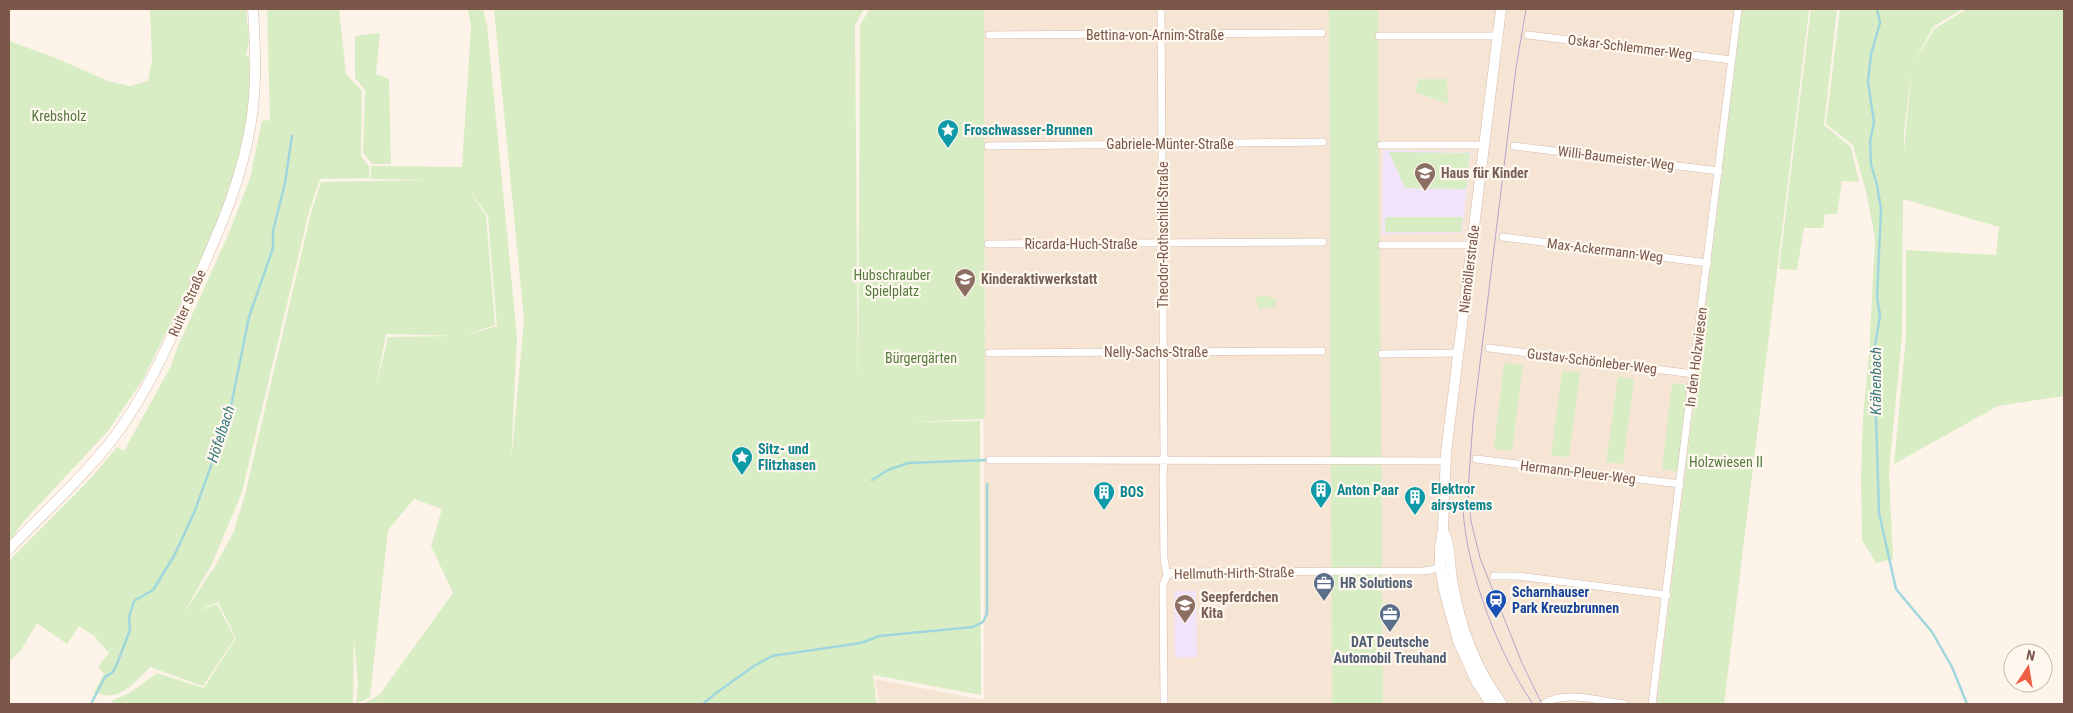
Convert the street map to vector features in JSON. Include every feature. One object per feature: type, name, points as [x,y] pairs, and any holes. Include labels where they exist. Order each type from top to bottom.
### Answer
[{"type":"main road","name":"Ruiter Straße","points":[[9,549],[92,463],[130,416],[158,365],[202,269],[229,207],[246,151],[255,88],[253,9]]},
{"type":"main road","name":"Niemöllerstraße","points":[[1501,9],[1458,353],[1446,461],[1443,529],[1440,547],[1468,640],[1491,688],[1502,704]]},
{"type":"main road","name":"Niemöllerstraße","points":[[1445,565],[1448,611],[1458,641],[1476,681],[1491,704]]},
{"type":"street","name":"Theodor-Rothschild-Straße","points":[[1161,9],[1164,352],[1164,460],[1162,476],[1166,575],[1163,585],[1164,704]]},
{"type":"street","name":"In den Holzwiesen","points":[[1652,704],[1667,595],[1738,9]]},
{"type":"street","name":"Bettina-von-Arnim-Straße","points":[[988,35],[1322,33]]},
{"type":"street","name":"Oskar-Schlemmer-Weg","points":[[1528,35],[1732,60]]},
{"type":"street","points":[[1379,36],[1498,36]]},
{"type":"street","name":"Gabriele-Münter-Straße","points":[[988,146],[1323,142]]},
{"type":"street","points":[[1382,145],[1484,145]]},
{"type":"street","name":"Willi-Baumeister-Weg","points":[[1514,146],[1719,171]]},
{"type":"street","name":"Max-Ackermann-Weg","points":[[1503,237],[1708,263]]},
{"type":"street","name":"Ricarda-Huch-Straße","points":[[988,244],[1323,242]]},
{"type":"street","points":[[1382,245],[1472,245]]},
{"type":"street","name":"Gustav-Schönleber-Weg","points":[[1489,348],[1694,374]]},
{"type":"street","name":"Nelly-Sachs-Straße","points":[[989,353],[1322,351]]},
{"type":"street","points":[[1382,354],[1458,353]]},
{"type":"street","name":"Hermann-Pleuer-Weg","points":[[1476,459],[1680,484]]},
{"type":"street","points":[[990,460],[1446,461]]},
{"type":"street","name":"Hellmuth-Hirth-Straße","points":[[1166,575],[1173,572],[1422,571],[1445,565]]},
{"type":"street","points":[[1494,576],[1518,576],[1667,595]]},
{"type":"street","points":[[1543,704],[1554,698],[1565,697],[1624,704]]},
{"type":"shaded area","points":[[983,9],[1809,9],[1724,704],[1583,704],[1567,702],[1552,704],[879,704],[875,679],[984,700]]},
{"type":"shaded area","name":"Haus für Kinder","points":[[1383,150],[1471,152],[1462,233],[1382,234]]},
{"type":"shaded area","name":"Seepferdchen Kita","points":[[1174,591],[1196,591],[1197,657],[1175,658]]},
{"type":"green space","name":"Krebsholz","points":[[150,9],[246,9],[249,41],[246,55],[249,58],[250,90],[237,174],[198,268],[142,381],[108,431],[24,521],[9,542],[9,41],[56,58],[108,81],[129,86],[148,81],[152,60]]},
{"type":"green space","points":[[267,9],[339,9],[346,74],[362,91],[361,156],[369,166],[370,178],[320,179],[309,212],[242,492],[212,564],[181,617],[217,563],[234,531],[245,494],[311,213],[321,182],[431,180],[371,179],[371,166],[462,167],[471,26],[468,9],[483,9],[487,25],[517,337],[511,463],[524,320],[494,9],[864,9],[855,25],[858,388],[860,25],[870,9],[984,9],[985,419],[906,422],[980,421],[981,695],[873,675],[877,704],[363,704],[380,694],[453,593],[431,546],[442,509],[414,499],[388,530],[370,697],[356,704],[358,685],[354,639],[353,704],[112,704],[113,700],[128,694],[157,673],[204,688],[236,638],[218,602],[194,612],[217,604],[235,638],[203,686],[150,667],[132,685],[118,694],[103,695],[94,692],[104,674],[98,667],[109,653],[94,636],[79,626],[67,644],[37,623],[21,650],[9,662],[9,561],[92,477],[117,447],[124,451],[171,366],[178,346],[229,233],[250,178],[262,121],[270,120]],"holes":[[[467,186],[488,216],[497,326],[461,336],[495,325],[486,216]],[[386,334],[457,336],[458,336],[388,337],[376,388]]]},
{"type":"green space","points":[[1329,9],[1378,9],[1383,704],[1332,704]]},
{"type":"green space","name":"Holzwiesen II","points":[[1742,9],[1809,9],[1724,704],[1657,704]]},
{"type":"green space","points":[[1811,9],[1837,9],[1824,125],[1851,147],[1859,182],[1842,181],[1837,214],[1825,214],[1823,228],[1804,228],[1797,270],[1779,269]]},
{"type":"green space","points":[[1840,9],[1962,9],[1933,27],[1912,67],[1934,29],[1967,9],[2064,9],[2064,396],[1998,406],[1894,464],[1906,337],[1906,250],[1996,255],[1999,227],[1903,199],[1902,336],[1889,472],[1893,559],[1876,563],[1862,540],[1861,478],[1863,417],[1869,354],[1875,239],[1867,195],[1853,145],[1826,124]],"holes":[[[1912,67],[1904,151],[1904,132]]]},
{"type":"green space","points":[[380,33],[376,74],[389,79],[391,164],[372,164],[363,153],[365,90],[355,78],[355,36]]},
{"type":"green space","points":[[1419,79],[1447,79],[1448,104],[1415,92]]},
{"type":"green space","points":[[1389,152],[1470,153],[1466,189],[1405,188]]},
{"type":"green space","points":[[1385,217],[1463,217],[1461,232],[1385,232]]},
{"type":"green space","points":[[1266,296],[1276,299],[1275,308],[1259,309],[1255,297]]},
{"type":"green space","points":[[1504,363],[1523,365],[1512,451],[1494,449]]},
{"type":"green space","points":[[1562,371],[1580,372],[1569,457],[1551,456]]},
{"type":"green space","points":[[1618,377],[1634,379],[1623,464],[1606,462]]},
{"type":"green space","points":[[1672,383],[1687,385],[1678,472],[1662,469]]},
{"type":"waterway","name":"Krähenbach","points":[[1877,9],[1880,23],[1871,54],[1868,82],[1874,122],[1870,142],[1871,164],[1881,209],[1877,297],[1880,315],[1874,353],[1879,513],[1896,589],[1932,632],[1952,667],[1967,704]]},
{"type":"waterway","name":"Höfelbach","points":[[91,704],[105,677],[113,672],[117,664],[130,630],[129,617],[134,601],[153,590],[174,556],[194,513],[229,416],[249,317],[273,248],[273,231],[285,183],[292,136]]},
{"type":"waterway","points":[[872,480],[888,470],[908,463],[987,460]]},
{"type":"waterway","points":[[703,704],[754,666],[772,656],[861,643],[879,636],[973,627],[983,622],[987,614],[987,484]]},
{"type":"tram line","points":[[1526,9],[1516,68],[1473,421],[1468,491],[1471,521],[1480,558],[1522,663],[1542,704]]},
{"type":"tram line","points":[[1463,510],[1471,559],[1486,611],[1508,661],[1533,704]]},
{"type":"place","name":"Froschwasser-Brunnen","points":[[948,149]]},
{"type":"place","name":"Haus für Kinder","points":[[1425,192]]},
{"type":"place","name":"Kinderaktivwerkstatt","points":[[965,298]]},
{"type":"place","name":"Sitz- und Flitzhasen","points":[[742,476]]},
{"type":"place","name":"Anton Paar","points":[[1321,509]]},
{"type":"place","name":"BOS","points":[[1104,511]]},
{"type":"place","name":"Elektror airsystems","points":[[1415,516]]},
{"type":"place","name":"HR Solutions","points":[[1324,602]]},
{"type":"place","name":"Scharnhauser Park Kreuzbrunnen","points":[[1496,619]]},
{"type":"place","name":"Seepferdchen Kita","points":[[1185,624]]},
{"type":"place","name":"DAT Deutsche Automobil Treuhand","points":[[1390,633]]},
{"type":"park label","name":"Hubschrauber Spielplatz","points":[[892,284]]},
{"type":"park label","name":"Bürgergärten","points":[[921,358]]}]
